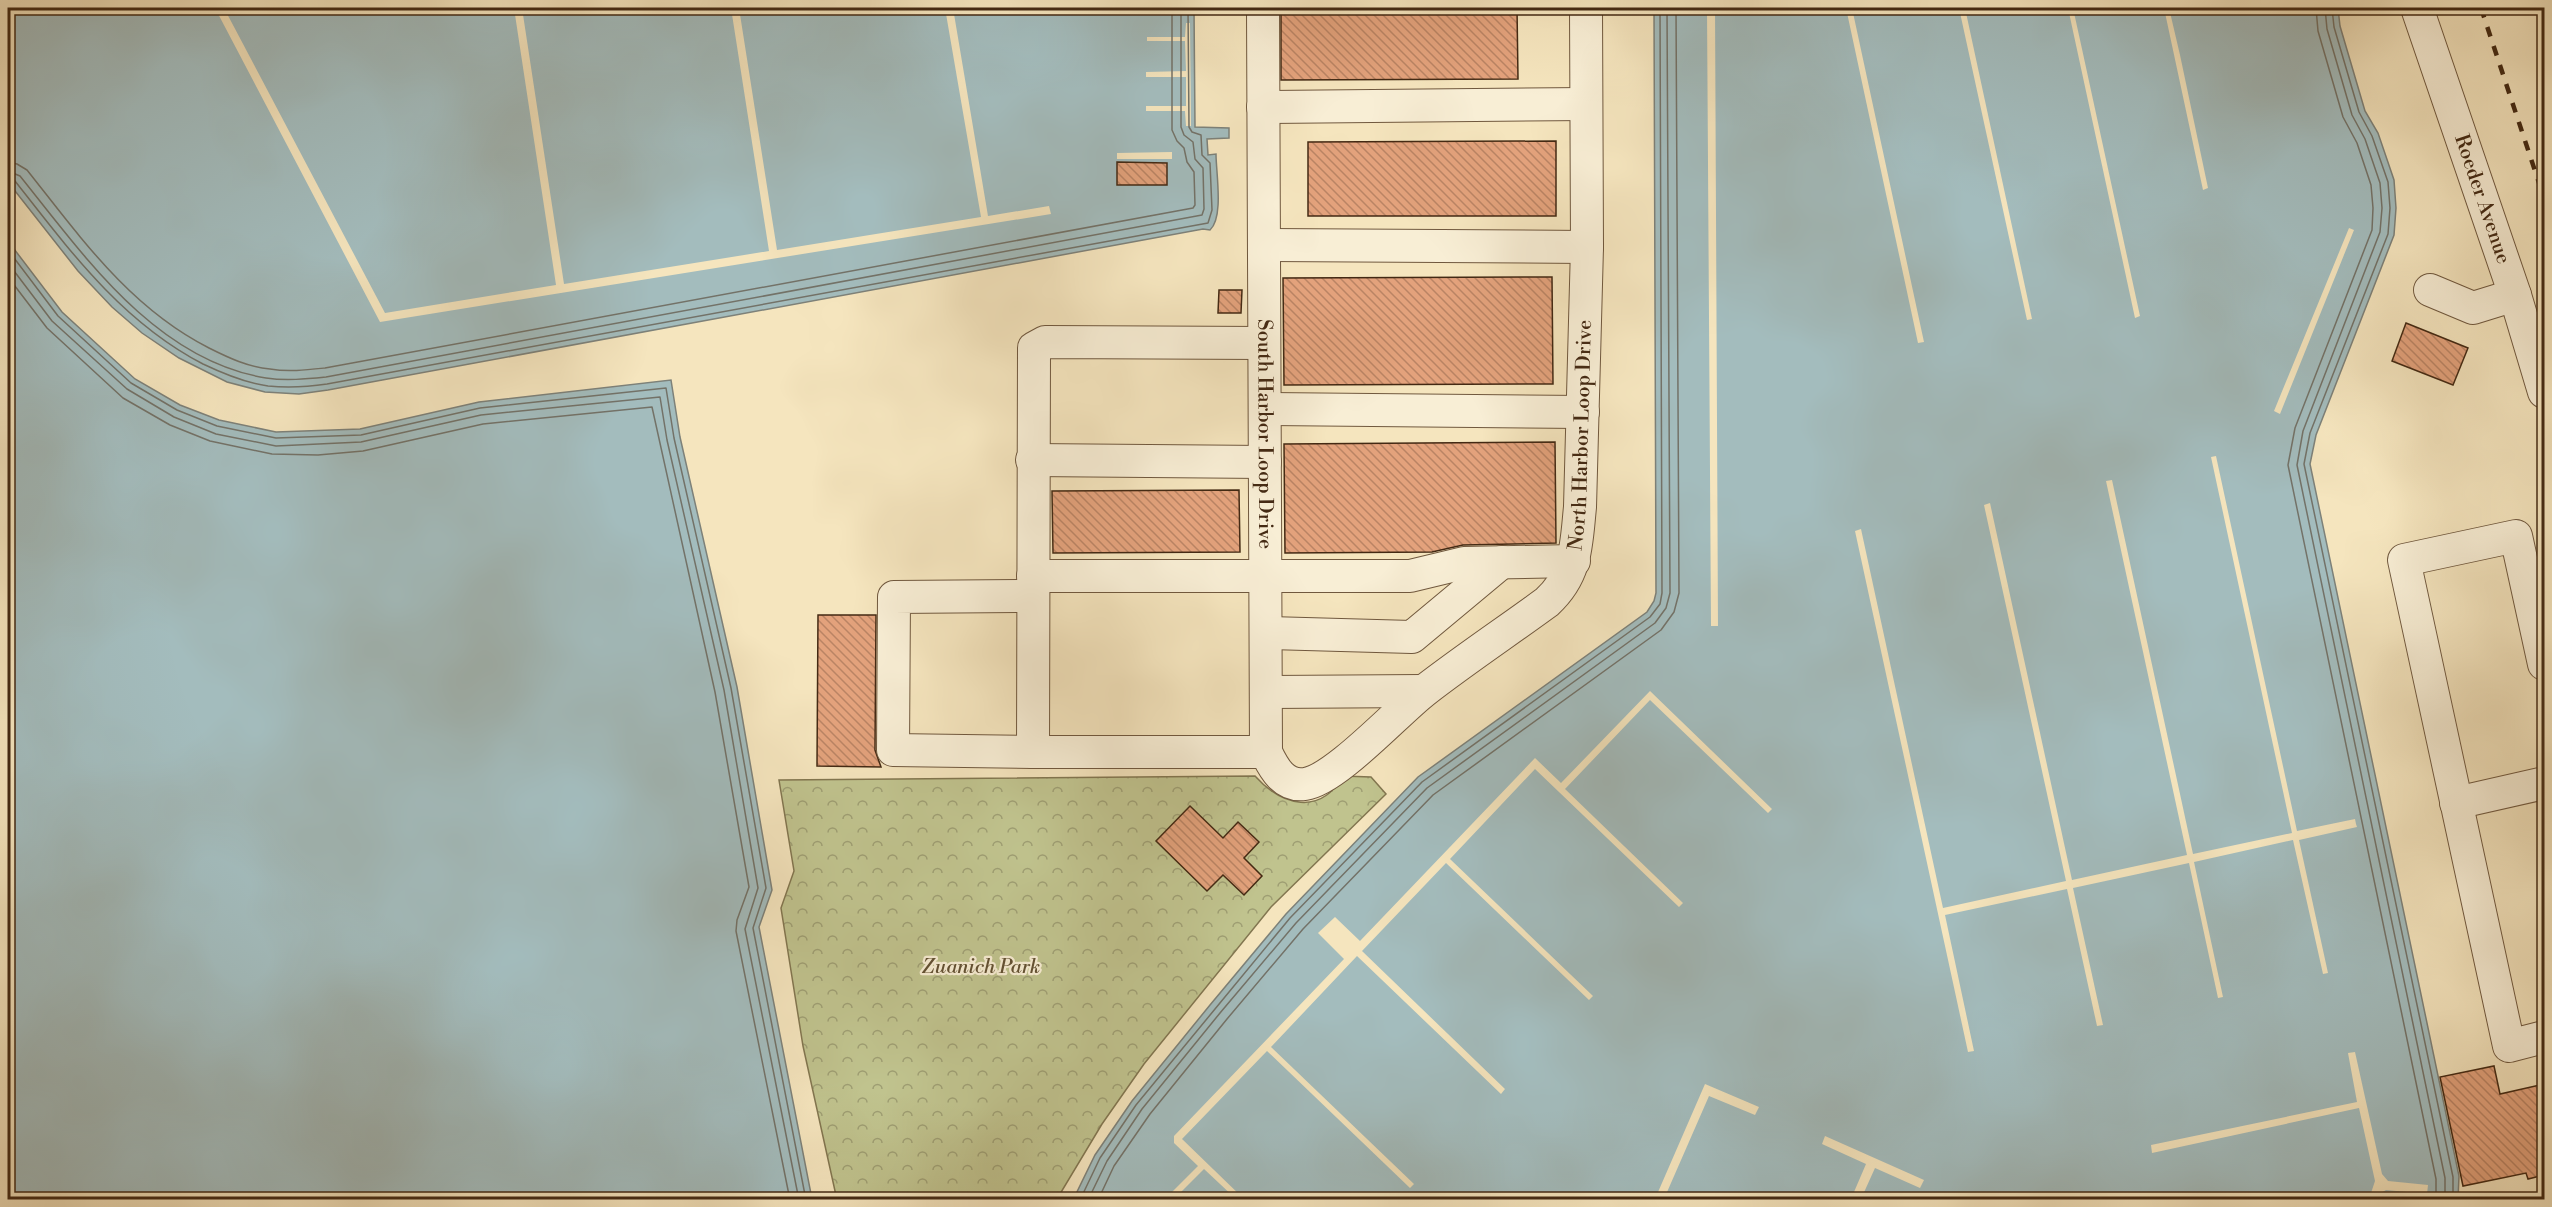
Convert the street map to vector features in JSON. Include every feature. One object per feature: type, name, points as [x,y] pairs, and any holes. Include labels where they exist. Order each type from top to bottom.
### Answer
[{"type":"street","name":"South Harbor Loop Drive","points":[[1263,8],[1266,752],[1281,778],[1296,784],[1320,779],[1349,757]]},
{"type":"street","name":"North Harbor Loop Drive","points":[[1349,757],[1424,691],[1547,602],[1564,585],[1574,561],[1580,507],[1587,247],[1586,8]]},
{"type":"street","name":"Roeder Avenue","points":[[2417,8],[2515,295],[2544,392]]},
{"type":"street","points":[[1263,107],[1586,104]]},
{"type":"street","points":[[1264,245],[1587,247]]},
{"type":"street","points":[[2430,290],[2473,308],[2515,295]]},
{"type":"street","points":[[1033,752],[1032,353],[1037,345],[1045,342],[1264,343]]},
{"type":"street","points":[[1265,409],[1583,412]]},
{"type":"street","points":[[1032,460],[1265,462]]},
{"type":"street","points":[[2544,664],[2516,536],[2404,560],[2509,1046],[2544,1037]]},
{"type":"street","points":[[1266,752],[893,750],[894,597],[1033,586],[1265,575],[1410,576],[1464,563],[1574,561]]},
{"type":"street","points":[[1266,633],[1412,637],[1502,562]]},
{"type":"street","points":[[1266,692],[1424,691]]},
{"type":"street","points":[[2456,803],[2544,783]]},
{"type":"green space","name":"Zuanich Park","points":[[1255,776],[1277,794],[1300,802],[1323,797],[1334,789],[1343,776],[1371,777],[1386,794],[1271,907],[1144,1064],[1102,1124],[1057,1199],[837,1200],[803,1046],[781,908],[794,871],[779,780]]},
{"type":"water","points":[[8,8],[1194,8],[1195,127],[1229,128],[1229,138],[1207,139],[1208,155],[1216,154],[1218,194],[1217,215],[1210,230],[1203,229],[328,390],[299,394],[265,392],[227,382],[179,358],[142,333],[112,307],[78,271],[8,182]]},
{"type":"water","points":[[1654,8],[2338,8],[2340,26],[2365,111],[2378,133],[2394,180],[2396,208],[2394,235],[2316,435],[2310,464],[2459,1176],[2458,1199],[1073,1200],[1095,1155],[1132,1101],[1210,1005],[1286,914],[1418,777],[1647,612],[1654,601],[1656,593]]},
{"type":"water","points":[[8,241],[62,312],[135,379],[180,405],[219,420],[276,432],[360,429],[479,402],[671,380],[680,437],[737,687],[772,890],[759,927],[812,1199],[8,1199]]},
{"type":"pier","points":[[215,8],[224,8],[385,313],[556,285],[514,8],[522,8],[564,284],[769,251],[731,8],[739,8],[777,250],[981,217],[945,8],[953,8],[988,216],[1049,206],[1051,214],[380,322]]},
{"type":"pier","points":[[1707,8],[1715,8],[1718,626],[1711,626]]},
{"type":"pier","points":[[1846,8],[1852,8],[1924,342],[1918,343]]},
{"type":"pier","points":[[1959,8],[1965,8],[2032,319],[2027,320]]},
{"type":"pier","points":[[2068,8],[2073,8],[2140,316],[2135,318]]},
{"type":"pier","points":[[2164,8],[2169,8],[2180,55],[2208,188],[2203,190]]},
{"type":"pier","points":[[1186,23],[1190,23],[1191,126],[1186,126],[1185,111],[1146,111],[1146,106],[1186,106],[1186,77],[1146,77],[1146,72],[1186,71],[1185,41],[1147,41],[1147,37],[1185,37]]},
{"type":"pier","points":[[1172,152],[1172,159],[1117,159],[1117,153]]},
{"type":"pier","points":[[2349,228],[2354,230],[2280,414],[2274,411]]},
{"type":"pier","points":[[2216,456],[2297,831],[2355,819],[2357,827],[2299,840],[2328,973],[2323,974],[2293,840],[2194,862],[2223,997],[2218,998],[2189,863],[2073,888],[2103,1025],[2097,1026],[2067,889],[1945,915],[1974,1051],[1968,1052],[1855,531],[1861,529],[1943,908],[2066,881],[1984,505],[1990,503],[2072,880],[2187,855],[2106,481],[2112,480],[2193,854],[2292,833],[2211,457]]},
{"type":"pier","points":[[1650,691],[1772,809],[1768,813],[1650,700],[1565,789],[1683,903],[1679,907],[1535,769],[1450,859],[1593,996],[1589,1000],[1446,863],[1362,951],[1505,1089],[1501,1094],[1357,956],[1271,1047],[1414,1184],[1410,1188],[1267,1051],[1182,1139],[1244,1199],[1236,1199],[1204,1169],[1174,1199],[1165,1199],[1198,1166],[1174,1143],[1174,1136],[1344,959],[1318,933],[1335,917],[1360,941],[1535,758],[1561,783]]},
{"type":"pier","points":[[2355,1052],[2382,1174],[2388,1181],[2428,1185],[2427,1194],[2386,1190],[2379,1194],[2377,1199],[2369,1199],[2375,1181],[2359,1108],[2152,1153],[2151,1145],[2357,1102],[2348,1053]]},
{"type":"pier","points":[[1705,1084],[1759,1107],[1755,1115],[1709,1096],[1664,1199],[1655,1199]]},
{"type":"pier","points":[[1825,1136],[1924,1180],[1920,1188],[1875,1168],[1861,1199],[1851,1199],[1866,1164],[1822,1144]]},
{"type":"building","points":[[1281,8],[1517,8],[1518,79],[1281,80]]},
{"type":"building","points":[[1556,141],[1556,216],[1308,216],[1308,142]]},
{"type":"building","points":[[1117,162],[1167,163],[1167,185],[1117,185]]},
{"type":"building","points":[[1552,277],[1553,384],[1284,385],[1283,278]]},
{"type":"building","points":[[1219,290],[1242,290],[1241,313],[1218,313]]},
{"type":"building","points":[[2406,323],[2468,348],[2453,385],[2392,361]]},
{"type":"building","points":[[1555,442],[1556,543],[1463,545],[1432,552],[1285,553],[1284,444]]},
{"type":"building","points":[[1239,490],[1240,552],[1053,553],[1052,491]]},
{"type":"building","points":[[818,615],[876,615],[875,750],[881,767],[817,766]]},
{"type":"building","points":[[1190,806],[1223,838],[1238,822],[1259,842],[1244,858],[1262,876],[1244,895],[1223,875],[1207,891],[1156,841]]},
{"type":"building","points":[[2494,1066],[2500,1094],[2544,1084],[2544,1175],[2528,1179],[2526,1173],[2463,1186],[2440,1077]]},
{"type":"railway","points":[[2481,8],[2543,195]]}]
